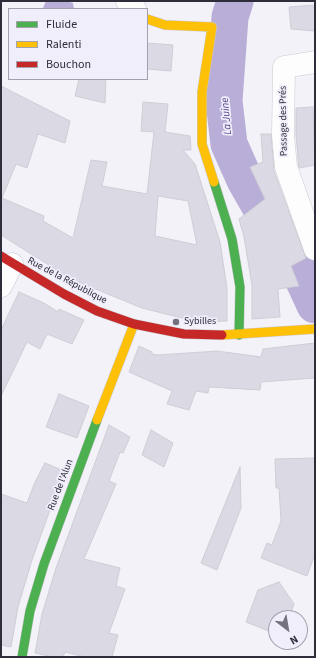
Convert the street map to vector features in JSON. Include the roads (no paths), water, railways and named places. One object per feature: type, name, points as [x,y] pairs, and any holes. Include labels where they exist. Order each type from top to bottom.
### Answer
[{"type":"street","points":[[148,19],[165,25],[212,27],[202,92],[202,144],[232,238],[240,287],[239,335]]},
{"type":"street","name":"Passage des Prés","points":[[315,62],[284,67],[283,135],[286,167],[315,249]]},
{"type":"street","points":[[1,286],[6,260]]},
{"type":"street","name":"Rue de la République","points":[[6,260],[64,294],[97,311],[134,324],[184,334],[239,335],[314,330]]},
{"type":"street","name":"Rue de l'Alun","points":[[22,657],[30,611],[44,564],[65,504],[134,324]]},
{"type":"waterway","name":"La Juine","points":[[235,1],[230,17],[224,101],[229,144],[245,180],[269,222]]},
{"type":"waterway","name":"La Juine","points":[[292,255],[315,305]]},
{"type":"place","name":"Sybilles","points":[[176,322]]}]
